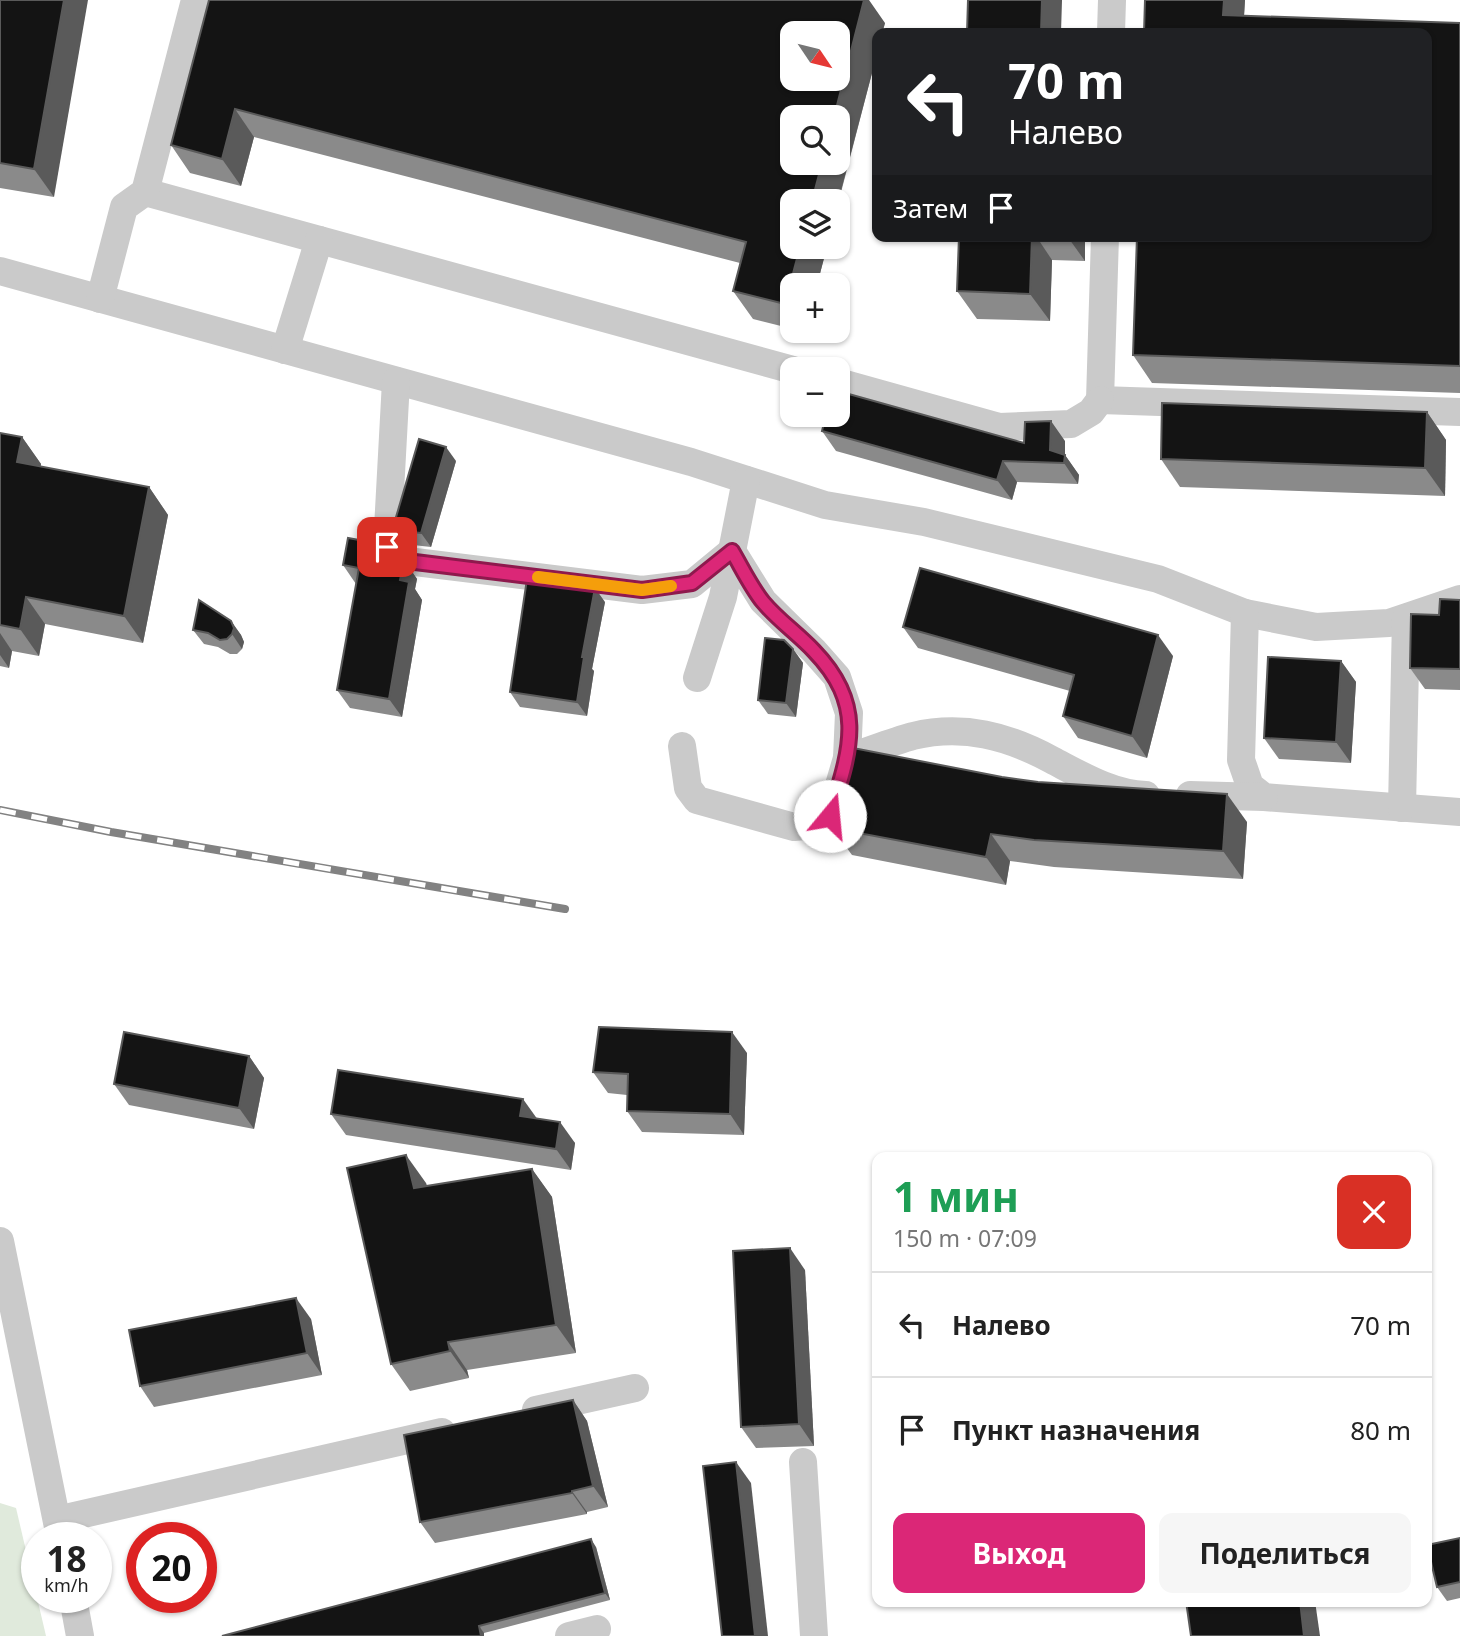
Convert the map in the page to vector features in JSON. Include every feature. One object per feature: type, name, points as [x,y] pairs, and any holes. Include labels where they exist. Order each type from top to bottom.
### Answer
[{"type":"street","points":[[100,299],[124,208],[145,192],[195,0]]},
{"type":"street","points":[[1111,28],[1112,0]]},
{"type":"street","points":[[145,192],[780,366]]},
{"type":"street","points":[[285,350],[318,240]]},
{"type":"street","points":[[850,385],[999,427],[1071,424],[1091,412],[1100,400],[1105,242]]},
{"type":"street","points":[[0,271],[691,462],[825,505],[924,522],[1158,579],[1245,613],[1316,626],[1389,624],[1460,599]]},
{"type":"street","points":[[396,381],[387,547],[407,561],[642,590],[692,583],[732,551]]},
{"type":"street","points":[[1100,400],[1460,412]]},
{"type":"street","points":[[697,678],[723,597],[746,480]]},
{"type":"street","points":[[682,746],[688,788],[697,800],[794,827],[817,825],[830,816],[847,758],[849,713],[837,677],[763,601],[732,551]]},
{"type":"street","points":[[1245,613],[1241,760],[1250,786],[1264,797]]},
{"type":"street","points":[[1402,808],[1406,618]]},
{"type":"street","points":[[847,758],[915,736],[961,731],[994,734],[1027,747],[1090,780],[1133,794],[1264,797],[1460,812]]},
{"type":"street","points":[[0,1241],[58,1522]]},
{"type":"street","points":[[513,1415],[635,1388]]},
{"type":"street","points":[[87,1522],[473,1425]]},
{"type":"street","points":[[803,1462],[814,1636]]},
{"type":"street","points":[[76,1613],[80,1636]]},
{"type":"street","points":[[569,1636],[597,1629]]},
{"type":"green space","points":[[0,1503],[16,1508],[21,1529],[21,1613],[41,1613],[46,1636],[0,1636]]},
{"type":"building","points":[[0,0],[64,0],[34,169],[0,163]]},
{"type":"building","points":[[209,0],[864,0],[850,55],[850,21],[780,21],[780,91],[841,91],[837,105],[780,105],[780,175],[819,175],[815,189],[780,189],[780,259],[797,259],[793,273],[780,273],[780,303],[733,291],[746,242],[235,109],[222,159],[171,145]]},
{"type":"building","points":[[968,0],[1042,0],[1041,28],[967,28]]},
{"type":"building","points":[[1145,0],[1224,0],[1223,15],[1460,23],[1460,366],[1133,355],[1137,242],[1432,242],[1432,28],[1144,28]]},
{"type":"building","points":[[959,242],[1032,242],[1030,294],[957,291]]},
{"type":"building","points":[[850,394],[1024,443],[1025,422],[1051,421],[1050,450],[1065,455],[1064,463],[1003,461],[997,480],[822,431],[823,427],[850,427]]},
{"type":"building","points":[[1162,403],[1427,412],[1425,468],[1161,459]]},
{"type":"building","points":[[0,433],[22,437],[17,462],[149,487],[124,616],[26,597],[20,629],[0,625]]},
{"type":"building","points":[[419,439],[446,447],[421,533],[403,531],[394,524]]},
{"type":"building","points":[[359,536],[385,556],[404,560],[400,580],[409,582],[389,699],[337,690],[359,568],[343,565],[348,538],[359,540]]},
{"type":"building","points":[[920,568],[1158,635],[1132,736],[1063,716],[1074,675],[903,627]]},
{"type":"building","points":[[527,579],[595,588],[577,702],[510,692]]},
{"type":"building","points":[[1440,599],[1460,600],[1460,669],[1410,668],[1411,614],[1439,615]]},
{"type":"building","points":[[199,600],[231,621],[234,628],[227,639],[220,640],[208,633],[193,630]]},
{"type":"building","points":[[765,638],[784,640],[793,649],[786,703],[758,700]]},
{"type":"building","points":[[1268,657],[1341,661],[1336,742],[1264,738]]},
{"type":"building","points":[[848,747],[1038,782],[1227,794],[1223,851],[1034,840],[991,834],[986,857],[832,828]]},
{"type":"building","points":[[599,1027],[732,1032],[730,1114],[627,1111],[628,1074],[593,1072]]},
{"type":"building","points":[[124,1032],[249,1056],[239,1108],[114,1084]]},
{"type":"building","points":[[338,1070],[523,1099],[520,1116],[560,1122],[556,1149],[331,1114]]},
{"type":"building","points":[[406,1155],[414,1188],[532,1169],[556,1325],[448,1342],[450,1351],[391,1364],[347,1168]]},
{"type":"building","points":[[790,1248],[799,1424],[741,1427],[733,1251]]},
{"type":"building","points":[[296,1298],[307,1353],[140,1386],[129,1330]]},
{"type":"building","points":[[573,1400],[593,1486],[572,1493],[420,1522],[404,1435]]},
{"type":"building","points":[[736,1462],[755,1636],[722,1636],[703,1466]]},
{"type":"building","points":[[1460,1538],[1460,1582],[1437,1587],[1432,1566],[1432,1544]]},
{"type":"building","points":[[591,1539],[605,1593],[479,1626],[481,1636],[222,1636]]},
{"type":"building","points":[[1187,1607],[1301,1607],[1304,1636],[1191,1636]]},
{"type":"railway","points":[[0,810],[111,832],[565,909]]},
{"type":"slow traffic","points":[[538,577],[642,590],[671,586]]},
{"type":"route","points":[[387,547],[407,561],[642,590],[692,583],[732,551],[763,601],[837,677],[849,713],[847,758],[830,816]]}]
